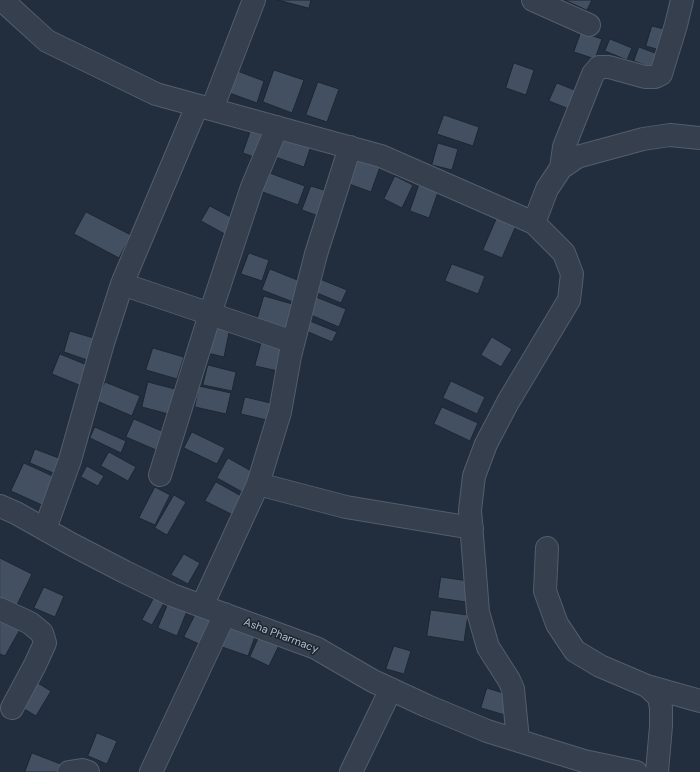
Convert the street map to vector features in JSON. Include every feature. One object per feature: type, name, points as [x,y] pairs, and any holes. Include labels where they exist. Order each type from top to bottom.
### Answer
[{"type":"street","points":[[2,0],[47,41],[156,94],[381,156],[534,223],[564,253],[572,274],[569,300],[508,402],[486,444],[474,476],[470,510],[478,612],[488,647],[513,689],[518,740]]},
{"type":"street","points":[[45,529],[70,460],[101,350],[122,284],[254,0]]},
{"type":"street","points":[[533,0],[589,25]]},
{"type":"street","points":[[562,168],[564,147],[593,74],[600,68],[609,67],[645,77],[655,77],[661,74],[682,0]]},
{"type":"street","points":[[160,475],[210,314],[252,188],[277,127]]},
{"type":"street","points":[[534,223],[547,189],[562,168],[577,158],[643,139],[670,135],[700,138]]},
{"type":"street","points":[[202,606],[258,484],[280,412],[293,342],[316,254],[350,147]]},
{"type":"street","points":[[122,284],[293,342]]},
{"type":"street","points":[[258,484],[346,507],[472,528]]},
{"type":"street","name":"Asha Pharmacy","points":[[0,506],[172,595],[316,648],[373,681],[427,706],[487,730],[584,761],[613,770],[636,772]]},
{"type":"street","points":[[548,548],[545,591],[557,624],[575,651],[600,666],[647,686],[700,701]]},
{"type":"street","points":[[0,609],[30,623],[42,634],[45,643],[12,708]]},
{"type":"street","points":[[151,772],[225,614]]},
{"type":"street","points":[[647,686],[659,697],[662,708],[657,772]]},
{"type":"street","points":[[351,772],[391,689]]},
{"type":"street","points":[[69,772],[82,770],[88,772]]},
{"type":"building","points":[[278,0],[311,0],[309,8]]},
{"type":"building","points":[[565,0],[592,0],[587,10]]},
{"type":"building","points":[[652,26],[668,30],[663,51],[646,46]]},
{"type":"building","points":[[581,32],[602,39],[595,59],[574,52]]},
{"type":"building","points":[[610,39],[632,48],[627,60],[605,51]]},
{"type":"building","points":[[639,47],[663,56],[658,70],[634,61]]},
{"type":"building","points":[[514,63],[534,70],[526,95],[506,88]]},
{"type":"building","points":[[232,69],[264,81],[257,103],[224,91]]},
{"type":"building","points":[[274,70],[304,80],[292,113],[263,102]]},
{"type":"building","points":[[318,82],[339,89],[327,122],[306,115]]},
{"type":"building","points":[[557,83],[582,93],[574,111],[549,101]]},
{"type":"building","points":[[444,115],[479,127],[473,146],[437,134]]},
{"type":"building","points":[[254,121],[273,128],[262,160],[243,153]]},
{"type":"building","points":[[283,133],[312,143],[304,167],[275,157]]},
{"type":"building","points":[[438,143],[458,149],[452,170],[432,165]]},
{"type":"building","points":[[359,158],[380,167],[371,192],[349,184]]},
{"type":"building","points":[[267,172],[305,186],[298,205],[260,191]]},
{"type":"building","points":[[395,176],[413,185],[402,208],[384,199]]},
{"type":"building","points":[[419,185],[438,192],[429,218],[410,211]]},
{"type":"building","points":[[311,186],[333,193],[324,218],[302,210]]},
{"type":"building","points":[[210,206],[240,222],[232,238],[201,221]]},
{"type":"building","points":[[86,212],[131,235],[119,258],[74,234]]},
{"type":"building","points":[[499,213],[518,221],[502,258],[483,250]]},
{"type":"building","points":[[249,253],[269,260],[262,281],[241,274]]},
{"type":"building","points":[[452,264],[485,276],[478,294],[445,281]]},
{"type":"building","points":[[270,269],[300,281],[293,302],[262,290]]},
{"type":"building","points":[[315,277],[347,290],[341,303],[310,290]]},
{"type":"building","points":[[311,295],[346,309],[339,327],[304,312]]},
{"type":"building","points":[[264,296],[296,305],[289,330],[257,320]]},
{"type":"building","points":[[310,321],[337,332],[332,342],[306,331]]},
{"type":"building","points":[[214,324],[230,328],[224,357],[207,353]]},
{"type":"building","points":[[70,331],[97,339],[90,361],[64,352]]},
{"type":"building","points":[[492,337],[512,349],[501,367],[481,355]]},
{"type":"building","points":[[262,340],[284,345],[278,371],[255,366]]},
{"type":"building","points":[[153,348],[184,357],[177,379],[146,370]]},
{"type":"building","points":[[60,354],[92,367],[84,387],[52,374]]},
{"type":"building","points":[[208,365],[236,372],[232,391],[203,385]]},
{"type":"building","points":[[451,381],[485,397],[477,414],[443,398]]},
{"type":"building","points":[[105,382],[140,396],[132,416],[97,401]]},
{"type":"building","points":[[148,382],[179,390],[172,415],[142,407]]},
{"type":"building","points":[[199,386],[231,393],[226,414],[195,407]]},
{"type":"building","points":[[245,397],[275,404],[271,421],[241,414]]},
{"type":"building","points":[[442,407],[478,423],[470,441],[434,424]]},
{"type":"building","points":[[134,419],[171,435],[163,453],[126,437]]},
{"type":"building","points":[[95,427],[126,441],[121,453],[90,438]]},
{"type":"building","points":[[192,432],[225,448],[217,464],[184,448]]},
{"type":"building","points":[[35,449],[64,460],[58,475],[30,463]]},
{"type":"building","points":[[109,452],[136,467],[128,481],[101,466]]},
{"type":"building","points":[[228,458],[255,473],[244,493],[217,478]]},
{"type":"building","points":[[24,463],[57,478],[44,506],[11,491]]},
{"type":"building","points":[[87,466],[104,476],[98,486],[81,477]]},
{"type":"building","points":[[216,482],[245,498],[235,516],[205,501]]},
{"type":"building","points":[[155,487],[170,495],[155,525],[139,518]]},
{"type":"building","points":[[174,495],[186,502],[167,535],[155,528]]},
{"type":"building","points":[[184,554],[200,563],[188,584],[171,575]]},
{"type":"building","points":[[0,558],[32,574],[16,607],[0,599]]},
{"type":"building","points":[[441,577],[476,582],[473,603],[438,598]]},
{"type":"building","points":[[44,587],[64,596],[55,617],[34,608]]},
{"type":"building","points":[[155,596],[165,601],[152,625],[142,620]]},
{"type":"building","points":[[168,604],[187,611],[177,636],[158,628]]},
{"type":"building","points":[[199,607],[218,616],[203,646],[184,637]]},
{"type":"building","points":[[431,610],[468,615],[464,642],[427,636]]},
{"type":"building","points":[[0,614],[22,626],[5,656],[0,654]]},
{"type":"building","points":[[232,621],[257,631],[248,656],[222,647]]},
{"type":"building","points":[[262,630],[282,639],[269,666],[250,657]]},
{"type":"building","points":[[394,646],[411,651],[404,674],[386,669]]},
{"type":"building","points":[[36,682],[51,691],[36,716],[21,707]]},
{"type":"building","points":[[487,688],[513,696],[508,716],[481,708]]},
{"type":"building","points":[[97,733],[117,741],[107,764],[88,756]]},
{"type":"building","points":[[32,753],[66,766],[64,772],[25,772]]}]
